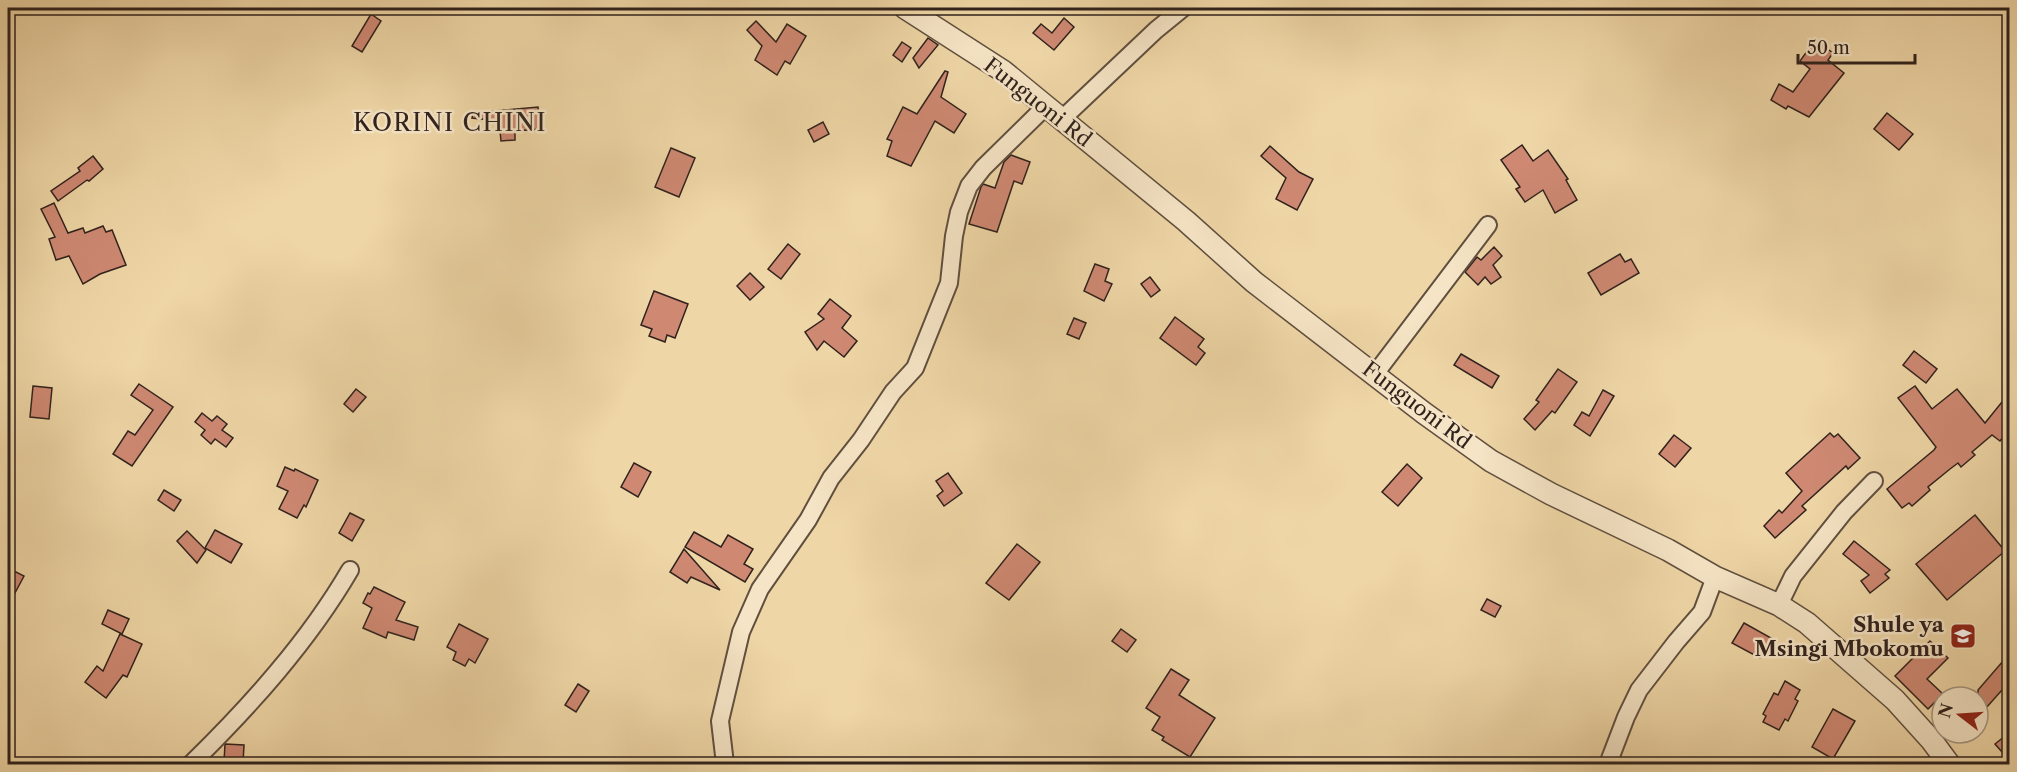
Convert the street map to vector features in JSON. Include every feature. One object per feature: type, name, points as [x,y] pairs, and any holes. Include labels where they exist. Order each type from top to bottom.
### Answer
[{"type":"street","name":"Funguoni Rd","points":[[905,8],[1003,71],[1186,221],[1254,282],[1424,413],[1491,461],[1551,494],[1668,550],[1715,577],[1779,605],[1807,623],[1895,700],[1932,741],[1948,765]]},
{"type":"street","points":[[725,765],[720,722],[741,632],[760,589],[808,520],[831,478],[861,440],[893,392],[915,368],[949,283],[954,236],[959,212],[969,186],[983,168],[1183,8]]},
{"type":"street","points":[[1375,374],[1488,225]]},
{"type":"street","points":[[1779,605],[1793,576],[1844,512],[1874,481]]},
{"type":"street","points":[[191,765],[232,724],[285,662],[331,603],[350,570]]},
{"type":"street","points":[[1608,765],[1626,717],[1640,690],[1702,612],[1715,577]]},
{"type":"building","points":[[371,14],[381,21],[362,52],[352,46]]},
{"type":"building","points":[[1064,18],[1074,27],[1054,50],[1033,33],[1041,24],[1052,33]]},
{"type":"building","points":[[756,21],[776,42],[787,24],[806,36],[790,64],[785,61],[777,75],[755,60],[762,46],[747,30]]},
{"type":"building","points":[[928,38],[938,45],[919,68],[913,58]]},
{"type":"building","points":[[1815,40],[1833,53],[1828,60],[1844,73],[1809,117],[1788,106],[1786,109],[1771,100],[1779,84],[1793,92],[1810,69],[1800,61]]},
{"type":"building","points":[[902,42],[911,48],[902,62],[893,55]]},
{"type":"building","points":[[945,71],[948,72],[941,97],[966,114],[954,133],[935,121],[911,166],[887,156],[892,141],[887,139],[903,107],[917,114]]},
{"type":"building","points":[[538,107],[540,129],[515,131],[515,140],[501,141],[499,121],[472,118],[473,113]]},
{"type":"building","points":[[1887,113],[1913,134],[1899,150],[1874,129]]},
{"type":"building","points":[[823,122],[829,134],[814,142],[808,130]]},
{"type":"building","points":[[1522,145],[1533,161],[1548,150],[1568,179],[1566,180],[1577,200],[1555,213],[1543,190],[1525,202],[1516,189],[1520,187],[1501,160]]},
{"type":"building","points":[[1270,146],[1299,172],[1313,179],[1297,210],[1276,199],[1286,178],[1261,156]]},
{"type":"building","points":[[671,148],[695,158],[679,197],[655,187]]},
{"type":"building","points":[[1011,155],[1030,162],[1022,184],[1014,181],[997,232],[969,224],[981,187],[983,184],[995,188],[1004,162]]},
{"type":"building","points":[[93,156],[103,169],[58,201],[51,191],[80,171],[78,168]]},
{"type":"building","points":[[54,203],[68,233],[83,228],[85,233],[103,226],[106,232],[112,230],[126,265],[100,274],[83,284],[69,256],[56,260],[49,239],[55,237],[41,209]]},
{"type":"building","points":[[788,244],[800,254],[781,279],[768,269]]},
{"type":"building","points":[[1494,247],[1502,256],[1493,265],[1501,277],[1491,284],[1485,277],[1478,285],[1465,272],[1477,257],[1481,260]]},
{"type":"building","points":[[1620,254],[1625,262],[1631,259],[1639,273],[1601,295],[1588,273]]},
{"type":"building","points":[[1095,264],[1109,269],[1105,281],[1112,284],[1104,301],[1084,291]]},
{"type":"building","points":[[750,273],[764,287],[750,300],[737,286]]},
{"type":"building","points":[[1150,277],[1160,290],[1151,297],[1141,284]]},
{"type":"building","points":[[654,291],[688,304],[675,338],[667,335],[665,342],[649,336],[652,329],[641,325]]},
{"type":"building","points":[[830,299],[851,316],[842,328],[857,341],[844,357],[824,341],[817,350],[805,332],[824,319],[818,314]]},
{"type":"building","points":[[1175,317],[1204,339],[1198,347],[1205,353],[1196,365],[1160,338]]},
{"type":"building","points":[[1074,318],[1086,323],[1079,339],[1067,334]]},
{"type":"building","points":[[1914,351],[1937,369],[1926,383],[1903,365]]},
{"type":"building","points":[[1461,354],[1499,376],[1492,388],[1454,365]]},
{"type":"building","points":[[1558,369],[1577,382],[1555,413],[1552,411],[1535,430],[1524,419],[1539,402],[1536,400]]},
{"type":"building","points":[[139,384],[173,407],[132,466],[113,454],[128,431],[135,435],[153,410],[131,395]]},
{"type":"building","points":[[33,386],[52,388],[49,419],[30,417]]},
{"type":"building","points":[[1915,386],[1932,409],[1957,389],[1985,423],[2010,392],[2010,429],[2000,441],[1992,435],[1972,452],[1975,455],[1961,467],[1958,463],[1928,487],[1930,490],[1912,506],[1909,503],[1902,508],[1887,489],[1936,447],[1898,398]]},
{"type":"building","points":[[356,389],[366,397],[353,412],[344,404]]},
{"type":"building","points":[[1603,390],[1614,396],[1590,436],[1574,425],[1582,412],[1589,416]]},
{"type":"building","points":[[202,413],[212,421],[217,416],[227,424],[222,430],[233,438],[226,447],[215,439],[211,444],[201,435],[205,430],[195,422]]},
{"type":"building","points":[[1830,433],[1834,437],[1838,434],[1860,458],[1848,469],[1846,466],[1802,506],[1806,510],[1775,538],[1764,526],[1779,510],[1782,513],[1802,491],[1786,473]]},
{"type":"building","points":[[1674,435],[1691,448],[1675,467],[1659,454]]},
{"type":"building","points":[[634,463],[651,472],[638,497],[621,487]]},
{"type":"building","points":[[1407,464],[1422,478],[1398,506],[1382,492]]},
{"type":"building","points":[[285,467],[294,471],[295,469],[318,480],[306,507],[304,505],[297,518],[279,509],[288,491],[277,486]]},
{"type":"building","points":[[948,473],[962,493],[944,506],[937,496],[943,491],[936,481]]},
{"type":"building","points":[[164,490],[181,500],[174,511],[158,500]]},
{"type":"building","points":[[350,513],[364,520],[352,541],[339,533]]},
{"type":"building","points":[[1975,515],[2005,551],[1947,600],[1916,564]]},
{"type":"building","points":[[215,530],[242,544],[231,563],[205,548]]},
{"type":"building","points":[[187,531],[206,550],[197,563],[177,541]]},
{"type":"building","points":[[694,532],[721,547],[728,535],[753,549],[744,564],[753,569],[745,582],[685,547]]},
{"type":"building","points":[[1854,541],[1890,570],[1885,574],[1889,578],[1870,593],[1861,581],[1869,575],[1843,554]]},
{"type":"building","points":[[1017,544],[1040,562],[1009,600],[986,583]]},
{"type":"building","points":[[684,549],[720,590],[691,577],[687,583],[670,572]]},
{"type":"building","points":[[8,568],[24,576],[8,606]]},
{"type":"building","points":[[374,587],[405,602],[396,620],[418,627],[414,640],[388,632],[386,638],[363,628],[372,608],[363,603]]},
{"type":"building","points":[[1487,599],[1501,606],[1495,617],[1481,610]]},
{"type":"building","points":[[108,610],[129,619],[122,634],[102,624]]},
{"type":"building","points":[[1744,623],[1771,638],[1760,658],[1732,643]]},
{"type":"building","points":[[459,624],[488,639],[475,663],[469,659],[465,666],[453,660],[456,652],[447,647]]},
{"type":"building","points":[[1121,629],[1136,640],[1127,652],[1112,641]]},
{"type":"building","points":[[120,634],[142,644],[127,677],[123,675],[106,698],[85,682],[97,666],[103,671]]},
{"type":"building","points":[[1930,641],[1948,658],[1927,679],[1933,685],[1930,685],[1930,707],[1928,709],[1895,676]]},
{"type":"building","points":[[2010,653],[2010,681],[1990,704],[1990,685],[1982,685]]},
{"type":"building","points":[[1171,669],[1189,680],[1179,695],[1215,718],[1190,757],[1162,740],[1164,737],[1152,730],[1160,717],[1146,708]]},
{"type":"building","points":[[1785,681],[1800,690],[1795,699],[1798,701],[1788,721],[1785,719],[1779,730],[1763,722],[1766,716],[1763,714],[1774,693],[1778,695]]},
{"type":"building","points":[[578,684],[589,691],[576,712],[565,705]]},
{"type":"building","points":[[1833,709],[1855,721],[1833,759],[1812,747]]},
{"type":"building","points":[[2010,732],[2010,761],[1995,744]]},
{"type":"building","points":[[225,744],[244,745],[243,763],[224,762]]},
{"type":"place","name":"Shule ya Msingi Mbokomu","points":[[1963,636]]},
{"type":"district","name":"KORINI CHINI","points":[[450,122]]}]
